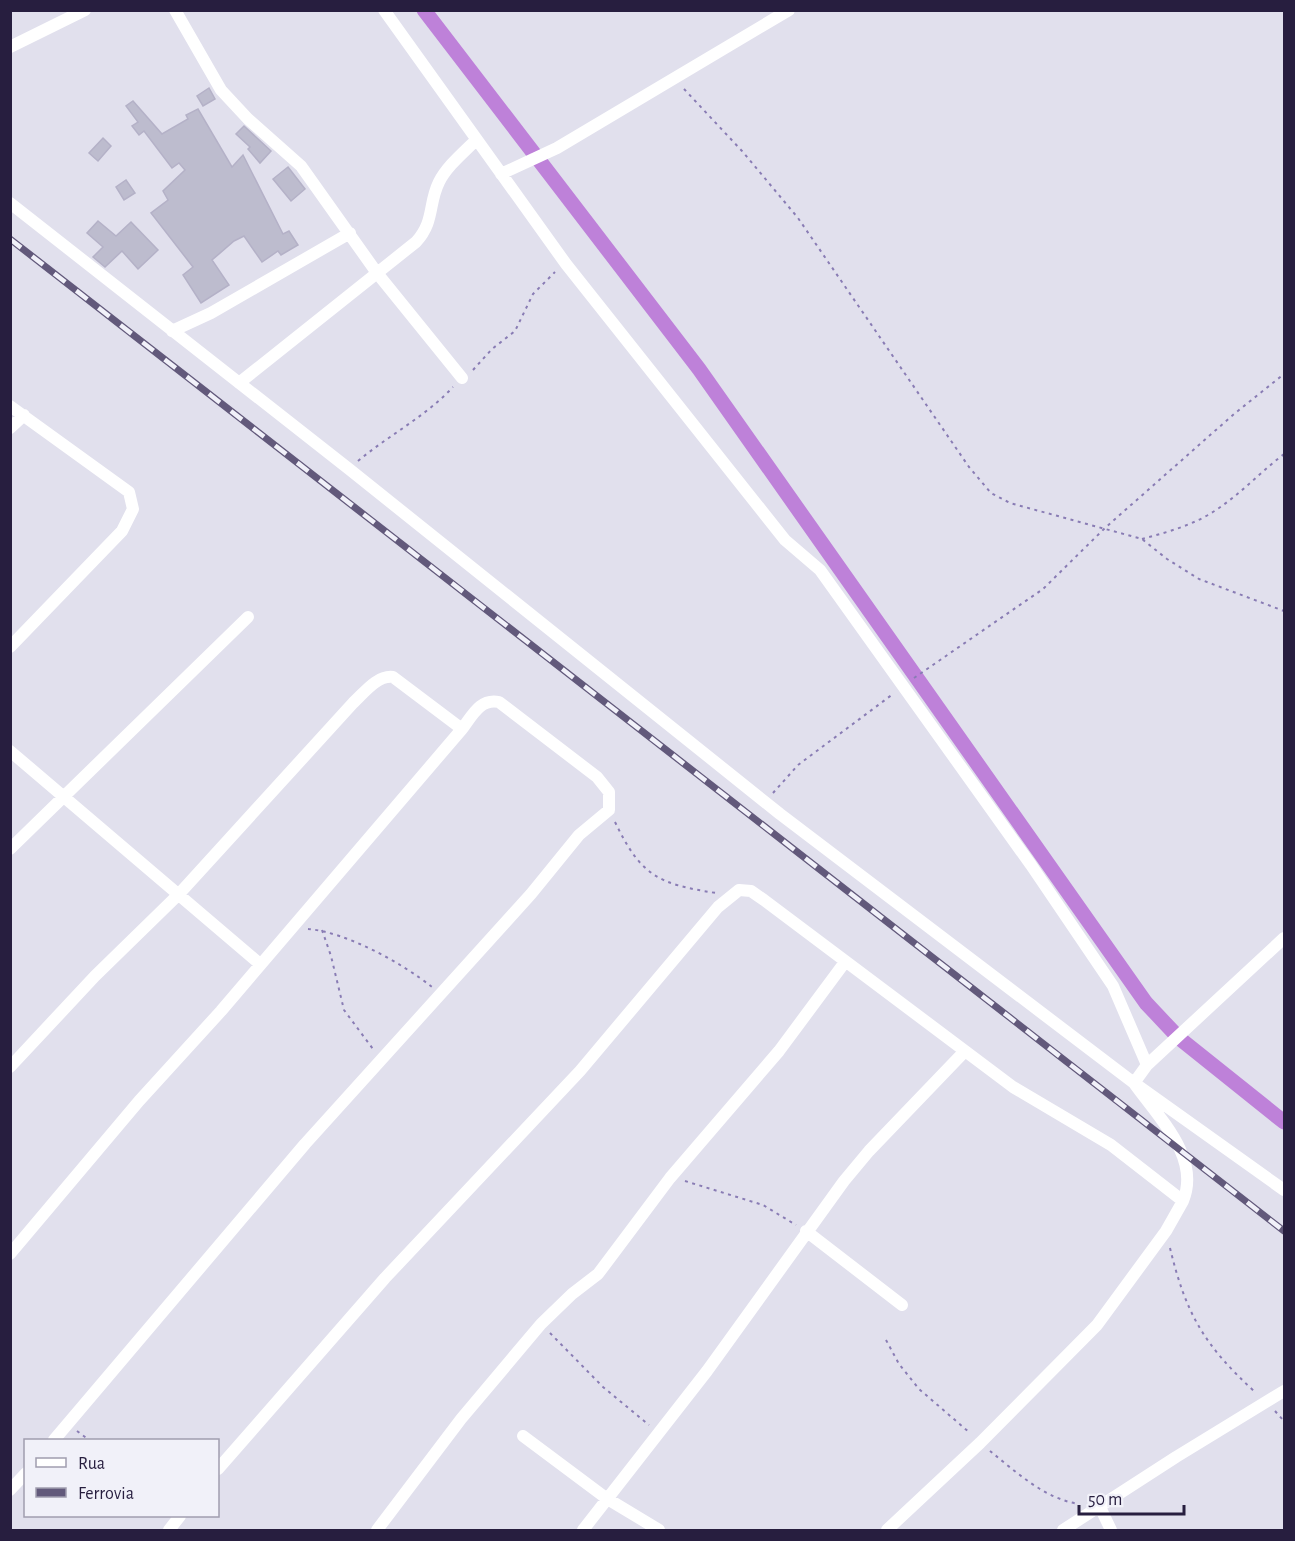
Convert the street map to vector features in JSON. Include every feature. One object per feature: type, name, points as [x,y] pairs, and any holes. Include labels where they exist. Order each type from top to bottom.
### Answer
[{"type":"street","points":[[10,47],[85,10]]},
{"type":"street","points":[[175,10],[221,90],[248,119],[301,166],[378,273],[462,378]]},
{"type":"street","points":[[384,10],[566,264],[785,540],[820,570],[1031,865],[1113,986],[1147,1065]]},
{"type":"street","points":[[501,174],[557,148],[789,10]]},
{"type":"street","points":[[238,383],[378,273],[425,232],[439,183],[476,140]]},
{"type":"street","points":[[10,203],[765,802],[1134,1083],[1284,1190]]},
{"type":"street","points":[[172,331],[211,313],[350,233]]},
{"type":"street","points":[[10,406],[129,492],[133,509],[122,531],[10,647]]},
{"type":"street","points":[[10,428],[24,415]]},
{"type":"street","points":[[10,849],[248,616]]},
{"type":"street","points":[[10,1067],[95,976],[179,894],[353,704],[382,678],[393,678],[462,729]]},
{"type":"street","points":[[10,1254],[139,1101],[292,928],[480,705],[492,700],[499,702],[597,777],[609,792],[609,810],[579,835],[531,894],[298,1153],[55,1439]]},
{"type":"street","points":[[10,751],[260,964]]},
{"type":"street","points":[[219,1468],[385,1278],[580,1071],[634,1004],[731,895],[744,889],[751,891],[1013,1087],[1111,1145],[1183,1201]]},
{"type":"street","points":[[1134,1083],[1147,1065],[1284,938]]},
{"type":"street","points":[[377,1530],[461,1419],[541,1324],[572,1294],[598,1274],[670,1178],[779,1051],[844,962]]},
{"type":"street","points":[[583,1530],[726,1345],[806,1231],[869,1151],[965,1051]]},
{"type":"street","points":[[887,1530],[980,1443],[1097,1325],[1166,1231],[1183,1201],[1189,1183],[1182,1151],[1134,1083]]},
{"type":"street","points":[[806,1231],[902,1305]]},
{"type":"street","points":[[1063,1530],[1284,1391]]},
{"type":"street","points":[[523,1436],[606,1498],[659,1530]]},
{"type":"street","points":[[10,1490],[24,1475]]},
{"type":"street","points":[[1100,1507],[1111,1530]]},
{"type":"street","points":[[169,1530],[179,1517]]},
{"type":"path","points":[[675,79],[742,151],[798,218],[969,467],[991,493],[1011,503],[1142,539],[1167,559],[1199,579],[1284,611]]},
{"type":"path","points":[[765,802],[798,765],[903,685],[1043,589],[1106,528],[1234,414],[1284,374]]},
{"type":"path","points":[[1142,539],[1178,529],[1207,516],[1239,493],[1284,454]]},
{"type":"path","points":[[609,810],[641,866],[666,883],[731,895]]},
{"type":"path","points":[[292,928],[322,930],[410,969],[441,994]]},
{"type":"path","points":[[322,930],[344,1010],[373,1049],[386,1056]]},
{"type":"path","points":[[670,1178],[728,1192],[763,1205],[806,1231]]},
{"type":"path","points":[[1166,1231],[1178,1283],[1200,1331],[1232,1370],[1284,1421]]},
{"type":"path","points":[[541,1324],[603,1387],[658,1433]]},
{"type":"path","points":[[886,1340],[899,1364],[918,1389],[1020,1475],[1063,1502],[1100,1507]]},
{"type":"building","points":[[209,88],[215,99],[203,106],[197,96]]},
{"type":"building","points":[[133,101],[162,134],[188,119],[186,115],[198,109],[232,167],[243,155],[283,234],[289,231],[298,245],[281,255],[278,251],[262,262],[244,236],[234,241],[212,260],[229,285],[201,303],[183,275],[193,267],[151,213],[168,200],[163,191],[185,170],[179,163],[172,168],[144,131],[139,135],[132,126],[138,122],[126,106]]},
{"type":"building","points":[[244,126],[271,151],[260,163],[248,149],[250,147],[236,134]]},
{"type":"building","points":[[103,138],[111,146],[98,161],[89,153]]},
{"type":"building","points":[[288,167],[305,189],[291,201],[273,179]]},
{"type":"building","points":[[126,180],[135,193],[124,200],[116,187]]},
{"type":"building","points":[[98,221],[116,236],[131,222],[158,250],[138,269],[122,251],[105,267],[93,257],[103,247],[87,233]]},
{"type":"waterway","points":[[424,10],[699,369],[1146,1003],[1179,1038],[1284,1122]]},
{"type":"railway","points":[[10,239],[1284,1231]]}]
